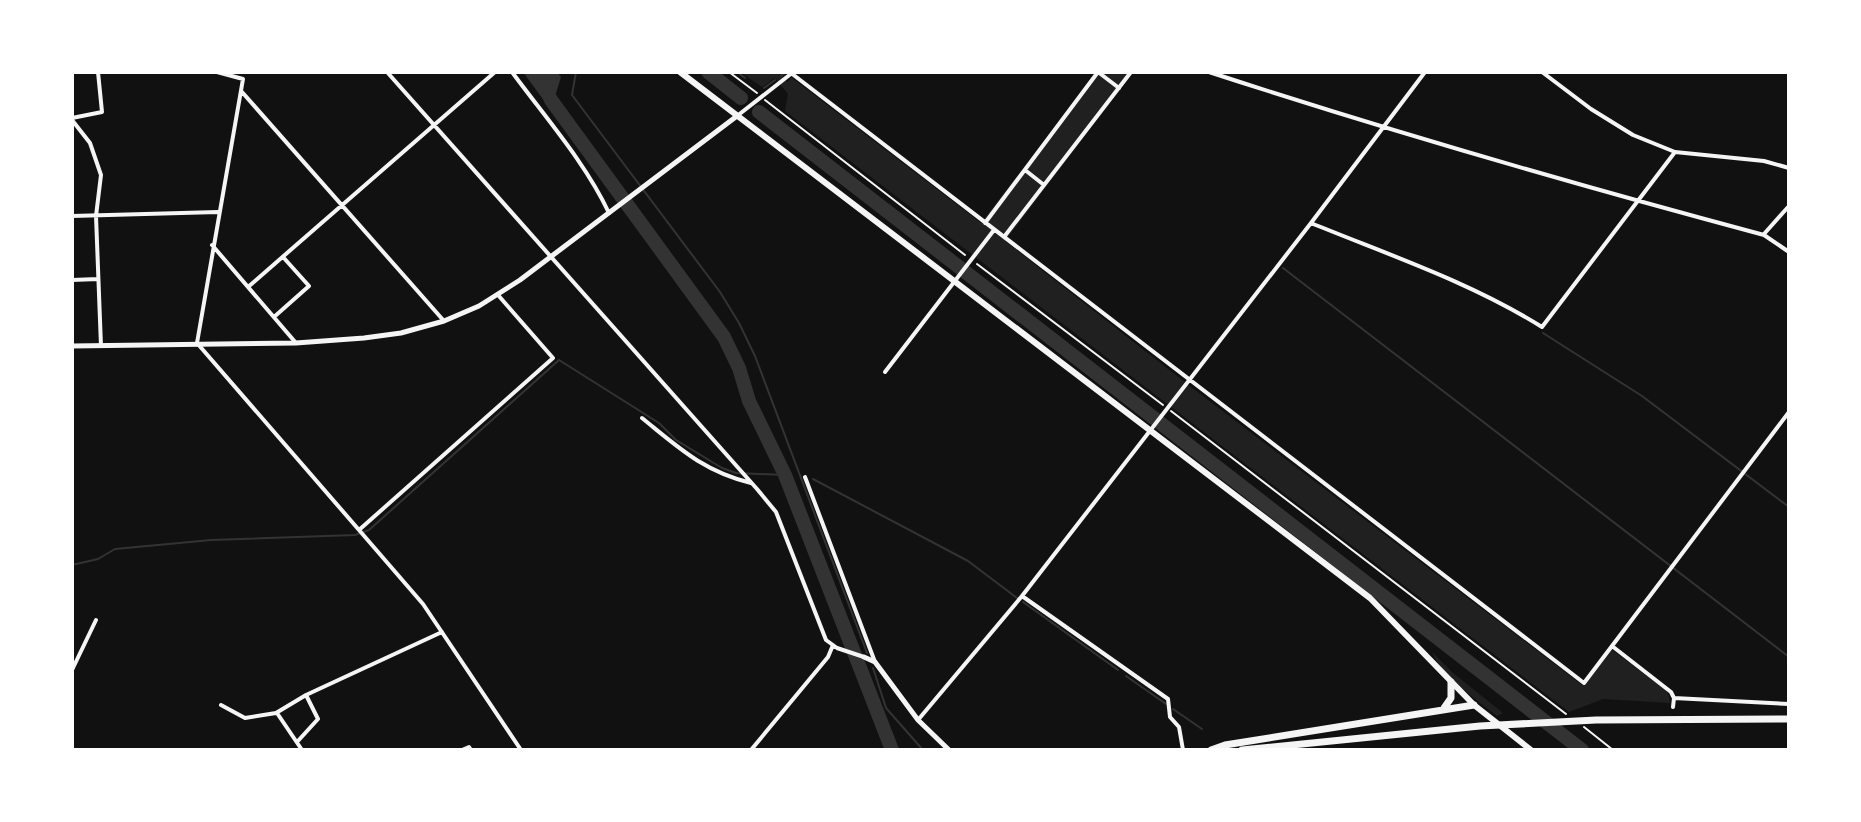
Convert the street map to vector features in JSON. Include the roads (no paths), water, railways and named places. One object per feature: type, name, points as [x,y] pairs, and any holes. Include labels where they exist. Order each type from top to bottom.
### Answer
[{"type":"highway","points":[[1444,708],[1451,698],[1451,682]]},
{"type":"highway","points":[[1211,750],[1225,745],[1474,705]]},
{"type":"highway","points":[[1242,750],[1480,726],[1596,720],[1789,719]]},
{"type":"main road","points":[[680,72],[958,278],[1370,598],[1474,705],[1531,750]]},
{"type":"street","points":[[98,72],[102,112],[72,119],[90,143],[101,175],[96,216],[101,346]]},
{"type":"street","points":[[217,72],[243,79]]},
{"type":"street","points":[[244,72],[197,343],[423,604],[520,750]]},
{"type":"street","points":[[387,72],[776,512],[826,640],[835,647],[875,662]]},
{"type":"street","points":[[248,287],[495,72]]},
{"type":"street","points":[[512,72],[611,212]]},
{"type":"street","points":[[72,346],[296,343],[401,333],[444,321],[498,295],[553,257],[792,72],[1584,683],[1789,412]]},
{"type":"street","points":[[985,223],[1098,72],[1119,88]]},
{"type":"street","points":[[1004,237],[1131,72]]},
{"type":"street","points":[[1209,72],[1383,129],[1764,235],[1789,252]]},
{"type":"street","points":[[918,720],[1022,596],[1154,429],[1425,72]]},
{"type":"street","points":[[1542,72],[1591,109],[1633,135],[1675,152],[1764,161],[1789,168]]},
{"type":"street","points":[[241,91],[444,321]]},
{"type":"street","points":[[1311,223],[1471,288],[1507,305],[1542,327],[1675,152]]},
{"type":"street","points":[[1025,170],[1044,185]]},
{"type":"street","points":[[1764,235],[1789,206]]},
{"type":"street","points":[[72,216],[218,212]]},
{"type":"street","points":[[885,372],[994,230]]},
{"type":"street","points":[[212,245],[296,343]]},
{"type":"street","points":[[274,317],[309,286],[282,257]]},
{"type":"street","points":[[72,280],[98,279]]},
{"type":"street","points":[[359,530],[553,358],[498,295]]},
{"type":"street","points":[[642,418],[693,460],[731,478],[753,484]]},
{"type":"street","points":[[805,477],[875,662],[918,720],[949,750]]},
{"type":"street","points":[[1022,596],[1168,699],[1170,717],[1179,727],[1183,750]]},
{"type":"street","points":[[72,670],[96,620]]},
{"type":"street","points":[[221,705],[245,718],[277,713],[306,695],[442,632]]},
{"type":"street","points":[[1612,646],[1671,692],[1673,707]]},
{"type":"street","points":[[751,750],[835,647]]},
{"type":"street","points":[[297,742],[318,719],[306,695]]},
{"type":"street","points":[[1674,698],[1789,704]]},
{"type":"street","points":[[277,713],[302,750]]},
{"type":"street","points":[[462,750],[469,747],[471,750]]},
{"type":"waterway","points":[[539,72],[551,100],[724,337],[739,368],[749,401],[785,475],[892,750]]},
{"type":"waterway","points":[[576,72],[572,95],[720,292],[739,323],[755,356],[867,653]]},
{"type":"waterway","points":[[708,72],[741,98]]},
{"type":"waterway","points":[[737,72],[745,78]]},
{"type":"waterway","points":[[781,76],[786,72]]},
{"type":"waterway","points":[[764,88],[775,80]]},
{"type":"waterway","points":[[759,112],[1582,750]]},
{"type":"waterway","points":[[1283,268],[1789,657]]},
{"type":"waterway","points":[[1543,333],[1642,396],[1789,507]]},
{"type":"waterway","points":[[72,565],[98,559],[115,549],[211,540],[355,535],[369,530],[559,360],[659,423],[676,440],[722,468],[736,473],[785,475]]},
{"type":"waterway","points":[[813,479],[968,561],[1017,598]]},
{"type":"waterway","points":[[1023,602],[1118,670]]},
{"type":"waterway","points":[[873,668],[886,708],[923,750]]},
{"type":"waterway","points":[[1126,676],[1166,704]]},
{"type":"waterway","points":[[1173,709],[1202,729]]}]
